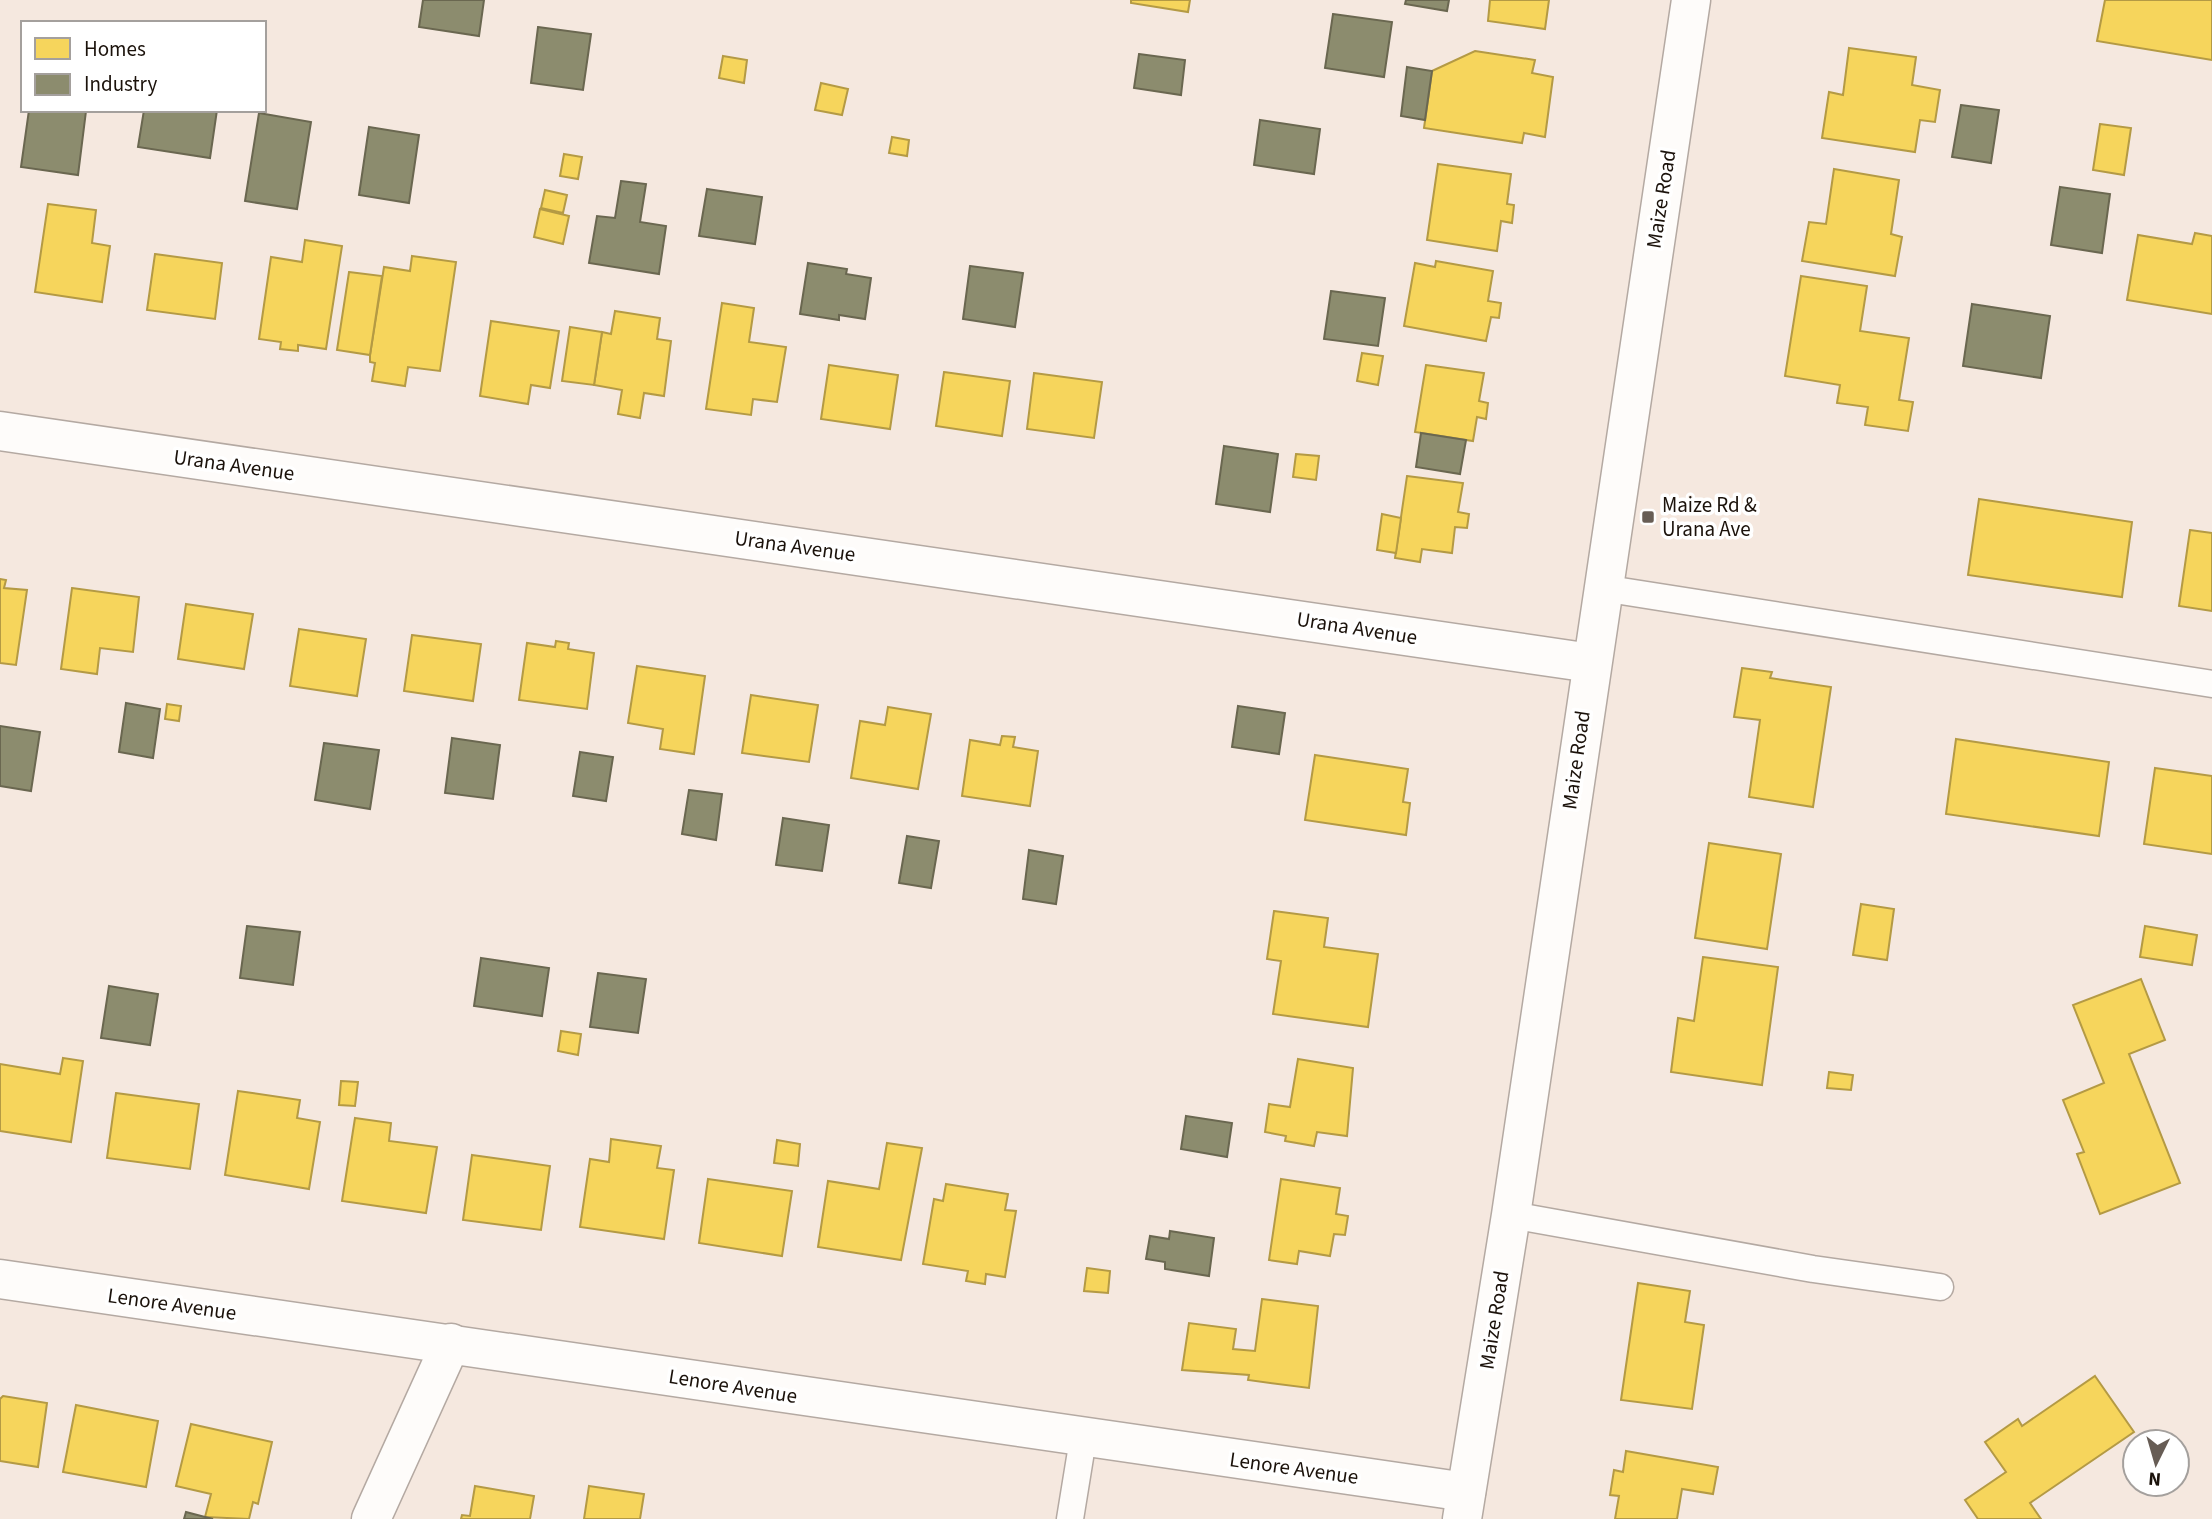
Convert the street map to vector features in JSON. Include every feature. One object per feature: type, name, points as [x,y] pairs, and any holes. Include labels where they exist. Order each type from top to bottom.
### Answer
[{"type":"street","name":"Maize Road","points":[[1464,1506],[1511,1215],[1691,0]]},
{"type":"street","name":"Urana Avenue","points":[[0,431],[1591,663]]},
{"type":"street","name":"Lenore Avenue","points":[[0,1279],[451,1343],[1083,1438],[1464,1506]]},
{"type":"street","points":[[372,1519],[451,1343]]},
{"type":"lane","points":[[1602,589],[2212,684]]},
{"type":"lane","points":[[1511,1215],[1813,1269],[1940,1287]]},
{"type":"lane","points":[[1070,1519],[1083,1438]]},
{"type":"building: Homes","points":[[1131,0],[1190,0],[1188,12],[1131,3]]},
{"type":"building: Homes","points":[[1490,0],[1549,0],[1545,29],[1488,21]]},
{"type":"building: Homes","points":[[2105,0],[2212,0],[2212,60],[2097,41]]},
{"type":"building: Homes","points":[[1849,48],[1916,57],[1912,85],[1940,90],[1935,122],[1920,120],[1915,152],[1822,138],[1829,92],[1843,95]]},
{"type":"building: Homes","points":[[1475,51],[1535,60],[1532,73],[1553,77],[1545,137],[1524,133],[1522,143],[1424,128],[1432,71]]},
{"type":"building: Homes","points":[[723,56],[747,60],[744,83],[719,78]]},
{"type":"building: Homes","points":[[821,83],[848,89],[842,115],[815,110]]},
{"type":"building: Homes","points":[[2100,124],[2131,128],[2124,175],[2093,170]]},
{"type":"building: Homes","points":[[892,137],[909,140],[907,156],[889,153]]},
{"type":"building: Homes","points":[[564,154],[582,157],[578,179],[560,176]]},
{"type":"building: Homes","points":[[1438,164],[1511,174],[1507,204],[1514,205],[1512,223],[1501,221],[1497,251],[1427,240]]},
{"type":"building: Homes","points":[[1834,169],[1899,180],[1891,234],[1902,237],[1895,276],[1802,261],[1809,222],[1826,224]]},
{"type":"building: Homes","points":[[545,190],[567,195],[563,213],[541,208]]},
{"type":"building: Homes","points":[[48,204],[96,210],[92,243],[110,246],[102,302],[35,292]]},
{"type":"building: Homes","points":[[540,209],[569,216],[563,244],[534,237]]},
{"type":"building: Homes","points":[[2195,233],[2212,236],[2212,314],[2127,300],[2138,235],[2192,244]]},
{"type":"building: Homes","points":[[305,240],[342,246],[326,349],[298,345],[298,351],[280,349],[281,342],[259,339],[271,257],[302,262]]},
{"type":"building: Homes","points":[[155,254],[222,263],[215,319],[147,310]]},
{"type":"building: Homes","points":[[412,256],[456,262],[440,371],[408,367],[405,386],[372,381],[375,363],[370,362],[370,355],[384,267],[410,271]]},
{"type":"building: Homes","points":[[1436,261],[1493,271],[1488,301],[1501,303],[1499,318],[1491,317],[1486,341],[1404,326],[1415,263],[1435,267]]},
{"type":"building: Homes","points":[[349,272],[382,276],[370,355],[337,350]]},
{"type":"building: Homes","points":[[1801,276],[1867,286],[1860,331],[1909,338],[1899,400],[1913,402],[1908,431],[1865,425],[1868,407],[1837,403],[1840,385],[1785,376]]},
{"type":"building: Homes","points":[[722,303],[754,308],[749,342],[786,347],[777,402],[753,399],[751,415],[706,409]]},
{"type":"building: Homes","points":[[615,311],[660,318],[657,339],[671,341],[664,396],[644,393],[640,418],[618,414],[622,390],[594,385],[602,332],[611,334]]},
{"type":"building: Homes","points":[[491,321],[559,331],[550,388],[531,385],[528,404],[480,396]]},
{"type":"building: Homes","points":[[570,327],[602,332],[594,385],[562,381]]},
{"type":"building: Homes","points":[[1362,353],[1383,356],[1378,385],[1357,381]]},
{"type":"building: Homes","points":[[829,365],[898,375],[890,429],[821,419]]},
{"type":"building: Homes","points":[[1426,365],[1484,373],[1479,401],[1488,403],[1486,419],[1477,417],[1473,441],[1415,432]]},
{"type":"building: Homes","points":[[944,372],[1010,381],[1002,436],[936,426]]},
{"type":"building: Homes","points":[[1034,373],[1102,382],[1094,438],[1027,429]]},
{"type":"building: Homes","points":[[1296,454],[1319,456],[1316,480],[1293,477]]},
{"type":"building: Homes","points":[[1407,476],[1463,483],[1458,512],[1469,514],[1467,528],[1455,527],[1452,553],[1422,549],[1420,562],[1395,558]]},
{"type":"building: Homes","points":[[1979,499],[2132,522],[2122,597],[1968,575]]},
{"type":"building: Homes","points":[[1382,514],[1401,518],[1396,553],[1377,550]]},
{"type":"building: Homes","points":[[2190,530],[2212,533],[2212,611],[2179,606]]},
{"type":"building: Homes","points":[[0,579],[6,580],[4,588],[27,590],[16,665],[0,663]]},
{"type":"building: Homes","points":[[72,588],[139,597],[133,652],[100,648],[97,674],[61,669]]},
{"type":"building: Homes","points":[[186,604],[253,614],[244,669],[178,659]]},
{"type":"building: Homes","points":[[299,629],[366,639],[357,696],[290,686]]},
{"type":"building: Homes","points":[[412,635],[481,644],[473,701],[404,691]]},
{"type":"building: Homes","points":[[556,641],[569,643],[568,649],[594,653],[587,709],[519,700],[527,643],[555,647]]},
{"type":"building: Homes","points":[[637,666],[705,676],[694,754],[660,749],[663,729],[628,723]]},
{"type":"building: Homes","points":[[1742,668],[1772,672],[1770,678],[1831,687],[1813,807],[1749,797],[1760,720],[1734,717]]},
{"type":"building: Homes","points":[[751,695],[818,705],[809,762],[742,753]]},
{"type":"building: Homes","points":[[167,704],[181,706],[179,721],[165,719]]},
{"type":"building: Homes","points":[[888,707],[931,714],[918,789],[851,778],[860,721],[885,725]]},
{"type":"building: Homes","points":[[1002,736],[1015,737],[1013,747],[1038,751],[1030,806],[962,796],[970,740],[1000,745]]},
{"type":"building: Homes","points":[[1956,739],[2109,762],[2099,836],[1946,814]]},
{"type":"building: Homes","points":[[1315,755],[1408,769],[1403,802],[1410,803],[1406,835],[1305,820]]},
{"type":"building: Homes","points":[[2155,768],[2212,776],[2212,854],[2144,844]]},
{"type":"building: Homes","points":[[1709,843],[1781,854],[1767,949],[1695,938]]},
{"type":"building: Homes","points":[[1861,904],[1894,909],[1887,960],[1853,955]]},
{"type":"building: Homes","points":[[1274,911],[1328,918],[1324,947],[1378,954],[1368,1027],[1273,1014],[1281,961],[1267,959]]},
{"type":"building: Homes","points":[[2145,926],[2197,935],[2192,965],[2140,957]]},
{"type":"building: Homes","points":[[1703,957],[1778,967],[1762,1085],[1671,1072],[1678,1018],[1694,1021]]},
{"type":"building: Homes","points":[[2141,979],[2165,1040],[2129,1054],[2180,1183],[2100,1214],[2077,1154],[2084,1152],[2063,1100],[2104,1083],[2073,1005]]},
{"type":"building: Homes","points":[[561,1031],[581,1034],[578,1055],[558,1051]]},
{"type":"building: Homes","points":[[63,1058],[83,1061],[71,1142],[0,1131],[0,1064],[60,1074]]},
{"type":"building: Homes","points":[[1298,1059],[1353,1068],[1347,1136],[1317,1132],[1314,1146],[1285,1141],[1286,1136],[1265,1132],[1269,1104],[1290,1107]]},
{"type":"building: Homes","points":[[1829,1072],[1853,1075],[1851,1090],[1827,1088]]},
{"type":"building: Homes","points":[[341,1081],[358,1082],[355,1106],[339,1105]]},
{"type":"building: Homes","points":[[238,1091],[300,1100],[297,1118],[320,1122],[309,1189],[225,1175]]},
{"type":"building: Homes","points":[[116,1093],[199,1104],[190,1169],[107,1158]]},
{"type":"building: Homes","points":[[355,1118],[391,1123],[389,1141],[437,1147],[426,1213],[342,1201]]},
{"type":"building: Homes","points":[[611,1139],[661,1146],[657,1168],[674,1170],[664,1239],[580,1227],[590,1159],[609,1162]]},
{"type":"building: Homes","points":[[777,1140],[800,1144],[798,1166],[774,1163]]},
{"type":"building: Homes","points":[[887,1143],[922,1148],[901,1260],[818,1247],[828,1181],[879,1189]]},
{"type":"building: Homes","points":[[472,1155],[550,1166],[541,1230],[463,1220]]},
{"type":"building: Homes","points":[[708,1179],[792,1191],[782,1256],[699,1243]]},
{"type":"building: Homes","points":[[1281,1179],[1340,1188],[1336,1214],[1348,1216],[1345,1235],[1334,1234],[1330,1256],[1299,1251],[1297,1264],[1269,1260]]},
{"type":"building: Homes","points":[[946,1184],[1008,1194],[1005,1210],[1016,1211],[1005,1277],[986,1274],[985,1284],[966,1281],[968,1271],[923,1264],[934,1199],[943,1201]]},
{"type":"building: Homes","points":[[1087,1268],[1110,1271],[1108,1293],[1084,1291]]},
{"type":"building: Homes","points":[[1638,1283],[1690,1291],[1685,1322],[1704,1325],[1692,1409],[1621,1400]]},
{"type":"building: Homes","points":[[1262,1299],[1318,1306],[1309,1388],[1248,1380],[1249,1375],[1182,1370],[1189,1323],[1236,1329],[1233,1349],[1255,1351]]},
{"type":"building: Homes","points":[[2095,1376],[2131,1428],[2121,1428],[2121,1441],[2030,1503],[2041,1519],[1978,1519],[1965,1500],[2006,1472],[1985,1442],[2018,1419],[2022,1426]]},
{"type":"building: Homes","points":[[3,1396],[47,1403],[38,1467],[0,1461],[0,1399]]},
{"type":"building: Homes","points":[[76,1405],[158,1421],[146,1487],[63,1472]]},
{"type":"building: Homes","points":[[191,1424],[272,1442],[258,1504],[253,1502],[249,1519],[205,1517],[211,1494],[176,1486]]},
{"type":"building: Homes","points":[[1626,1451],[1718,1467],[1713,1494],[1682,1489],[1677,1519],[1615,1519],[1619,1496],[1610,1495],[1614,1470],[1623,1472]]},
{"type":"building: Homes","points":[[475,1486],[534,1496],[530,1519],[461,1519],[462,1515],[470,1516]]},
{"type":"building: Homes","points":[[589,1486],[644,1494],[640,1519],[584,1519]]},
{"type":"building: Industry","points":[[423,0],[484,0],[479,36],[419,27]]},
{"type":"building: Industry","points":[[1406,0],[1449,0],[1447,11],[1405,4]]},
{"type":"building: Industry","points":[[1333,14],[1392,22],[1384,77],[1325,68]]},
{"type":"building: Industry","points":[[538,27],[591,34],[583,90],[531,83]]},
{"type":"building: Industry","points":[[1139,54],[1185,60],[1181,95],[1134,88]]},
{"type":"building: Industry","points":[[1407,67],[1432,71],[1425,120],[1401,116]]},
{"type":"building: Industry","points":[[1961,105],[1999,110],[1991,163],[1952,157]]},
{"type":"building: Industry","points":[[29,112],[86,112],[78,175],[21,167]]},
{"type":"building: Industry","points":[[144,112],[217,112],[210,158],[138,147]]},
{"type":"building: Industry","points":[[259,113],[311,122],[297,209],[245,201]]},
{"type":"building: Industry","points":[[1260,120],[1320,129],[1314,174],[1254,165]]},
{"type":"building: Industry","points":[[369,127],[419,135],[409,203],[359,195]]},
{"type":"building: Industry","points":[[621,181],[646,184],[640,222],[666,226],[659,274],[589,263],[597,216],[615,218]]},
{"type":"building: Industry","points":[[2060,187],[2110,194],[2102,253],[2051,245]]},
{"type":"building: Industry","points":[[707,189],[762,197],[755,244],[699,236]]},
{"type":"building: Industry","points":[[808,263],[847,269],[846,274],[871,278],[865,319],[839,315],[839,320],[800,314]]},
{"type":"building: Industry","points":[[970,266],[1023,273],[1015,327],[963,319]]},
{"type":"building: Industry","points":[[1331,291],[1385,298],[1378,346],[1324,339]]},
{"type":"building: Industry","points":[[1972,304],[2050,316],[2041,378],[1963,366]]},
{"type":"building: Industry","points":[[1421,433],[1466,440],[1460,474],[1416,467]]},
{"type":"building: Industry","points":[[1224,446],[1278,454],[1270,512],[1216,504]]},
{"type":"building: Industry","points":[[126,703],[160,709],[153,758],[119,752]]},
{"type":"building: Industry","points":[[1238,706],[1285,713],[1279,754],[1232,747]]},
{"type":"building: Industry","points":[[0,726],[40,732],[31,791],[0,786]]},
{"type":"building: Industry","points":[[452,738],[500,745],[493,799],[445,793]]},
{"type":"building: Industry","points":[[324,743],[379,750],[370,809],[315,800]]},
{"type":"building: Industry","points":[[580,752],[613,757],[606,801],[573,796]]},
{"type":"building: Industry","points":[[689,790],[722,794],[716,840],[682,834]]},
{"type":"building: Industry","points":[[783,818],[829,825],[822,871],[776,865]]},
{"type":"building: Industry","points":[[907,836],[939,841],[931,888],[899,883]]},
{"type":"building: Industry","points":[[1029,850],[1063,856],[1056,904],[1023,899]]},
{"type":"building: Industry","points":[[247,926],[300,932],[293,985],[240,978]]},
{"type":"building: Industry","points":[[481,958],[549,968],[542,1016],[474,1006]]},
{"type":"building: Industry","points":[[598,973],[646,979],[638,1033],[590,1027]]},
{"type":"building: Industry","points":[[109,986],[158,994],[150,1045],[101,1038]]},
{"type":"building: Industry","points":[[1186,1116],[1232,1123],[1227,1157],[1181,1149]]},
{"type":"building: Industry","points":[[1170,1231],[1214,1238],[1209,1276],[1165,1269],[1165,1262],[1146,1259],[1150,1236],[1169,1239]]},
{"type":"building: Industry","points":[[186,1512],[205,1517],[213,1519],[184,1519]]},
{"type":"place","name":"Maize Rd & Urana Ave","points":[[1648,517]]}]
